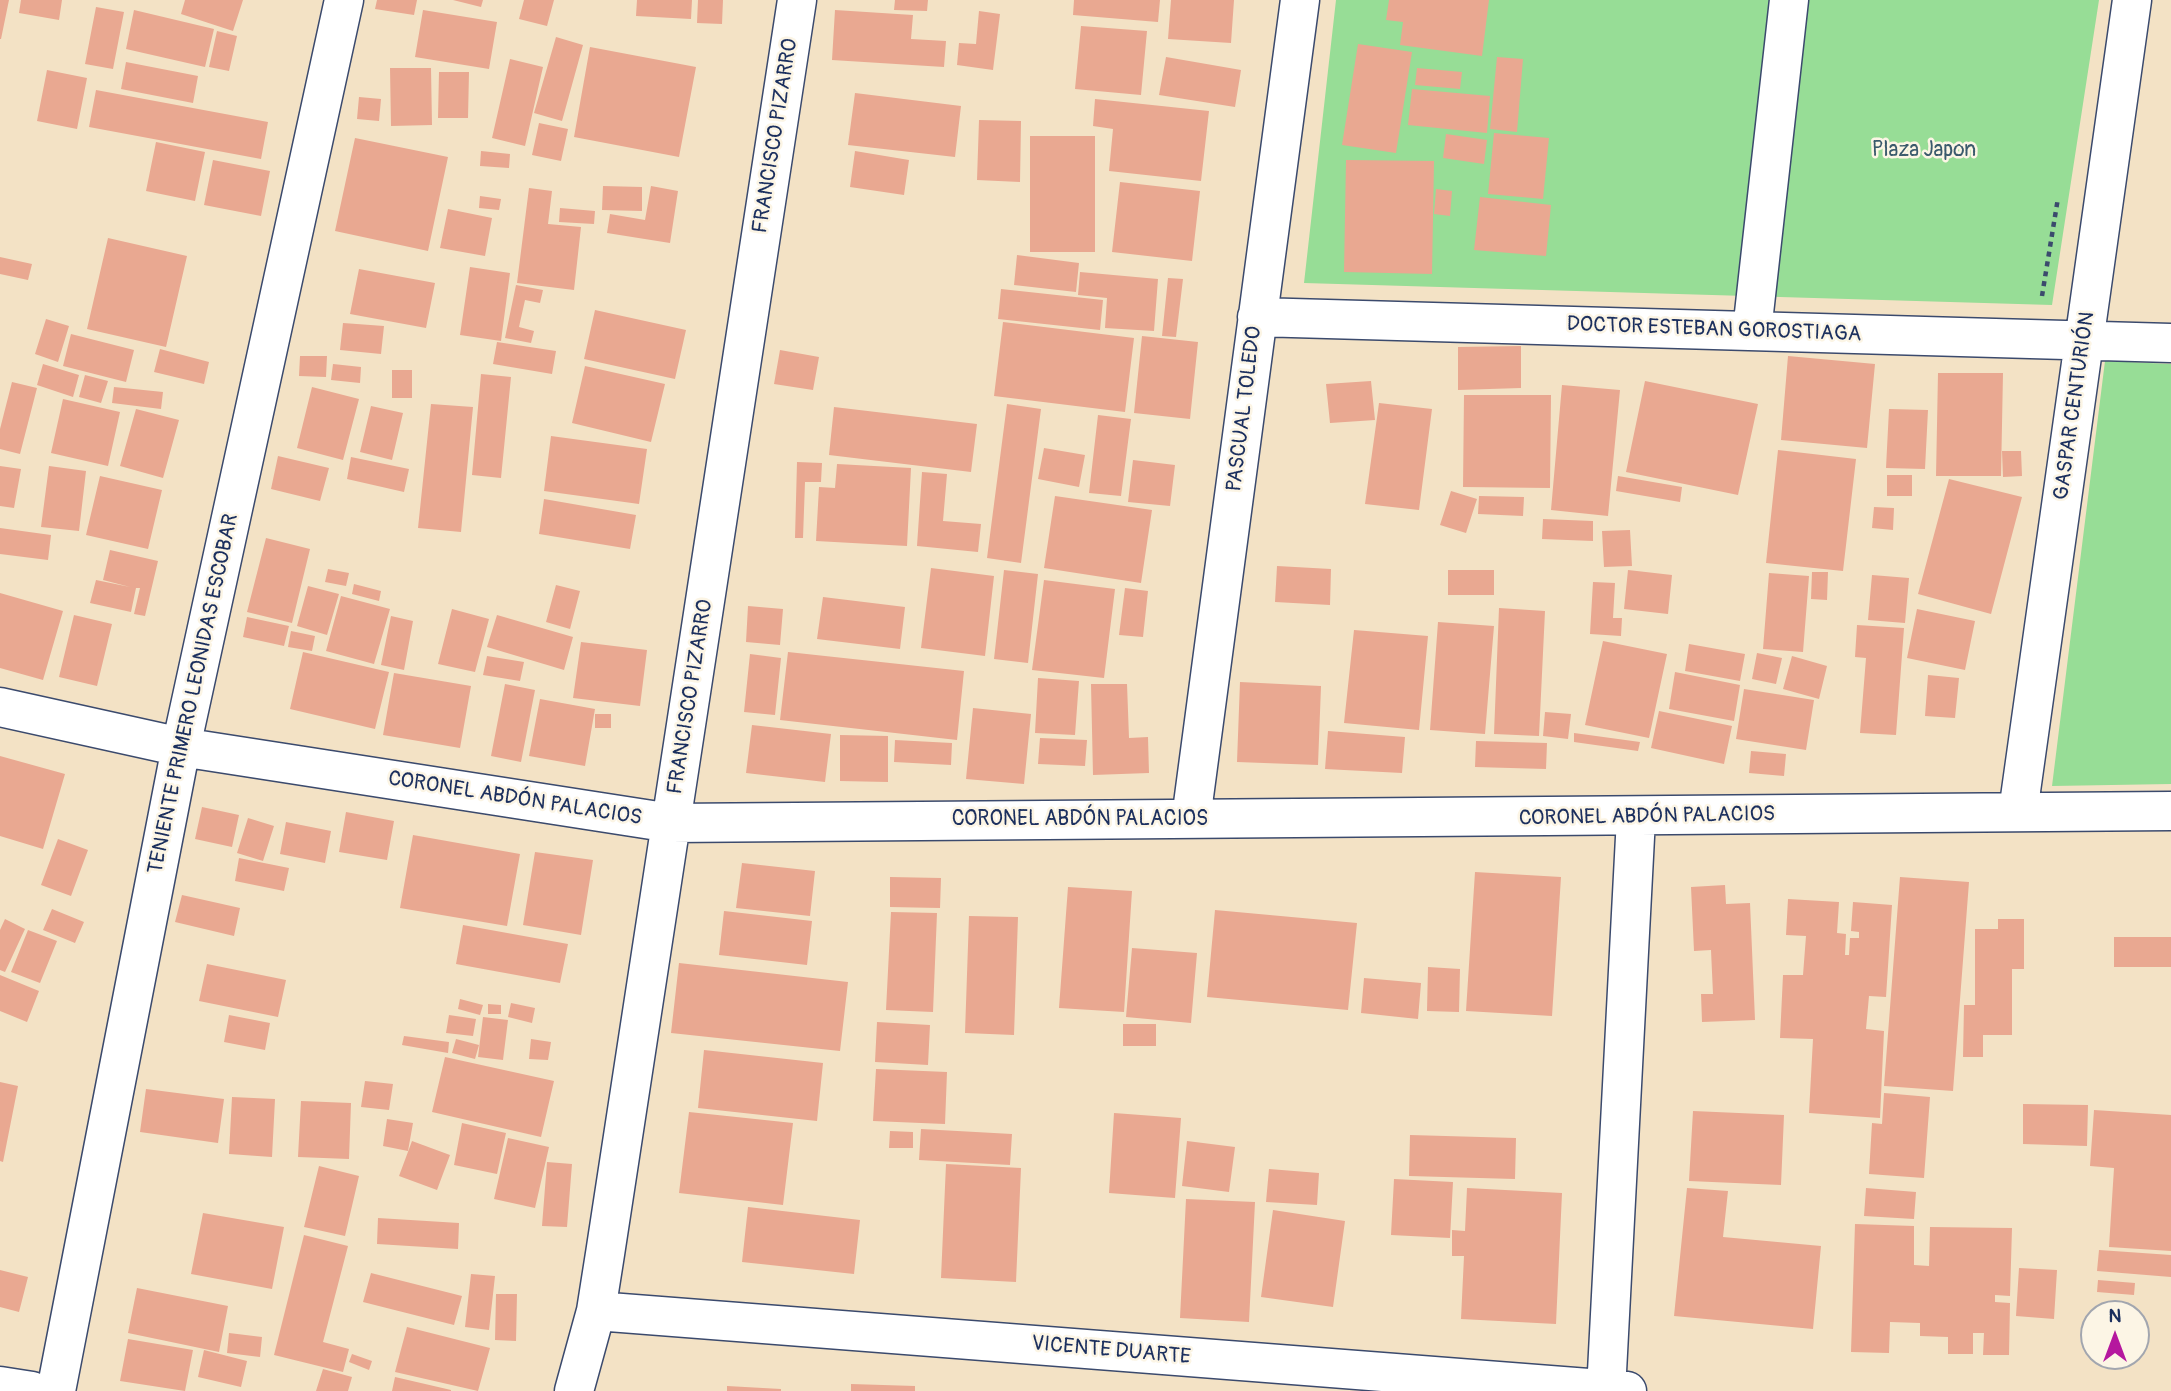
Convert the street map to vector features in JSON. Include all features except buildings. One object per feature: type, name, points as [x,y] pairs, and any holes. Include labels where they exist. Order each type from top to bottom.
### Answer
[{"type":"street","name":"TENIENTE PRIMERO LEONIDAS ESCOBAR","points":[[56,1391],[181,747],[344,0]]},
{"type":"street","name":"FRANCISCO PIZARRO","points":[[575,1391],[596,1311],[797,0]]},
{"type":"street","name":"PASCUAL TOLEDO","points":[[1191,819],[1300,0]]},
{"type":"street","points":[[1752,331],[1788,0]]},
{"type":"street","name":"GASPAR CENTURIÓN","points":[[2018,813],[2132,0]]},
{"type":"street","name":"DOCTOR ESTEBAN GOROSTIAGA","points":[[1257,317],[2171,344]]},
{"type":"street","name":"CORONEL ABDÓN PALACIOS","points":[[0,707],[181,747],[671,823],[1636,818],[2171,811]]},
{"type":"street","points":[[1606,1391],[1636,818]]},
{"type":"street","name":"VICENTE DUARTE","points":[[596,1311],[1627,1391]]},
{"type":"street","points":[[0,1386],[32,1391]]},
{"type":"path","points":[[2028,296],[2042,297]]},
{"type":"green space","name":"Plaza Japon","points":[[1336,0],[2099,0],[2052,305],[1304,283]]},
{"type":"green space","points":[[2105,361],[2171,364],[2171,784],[2052,786]]}]
